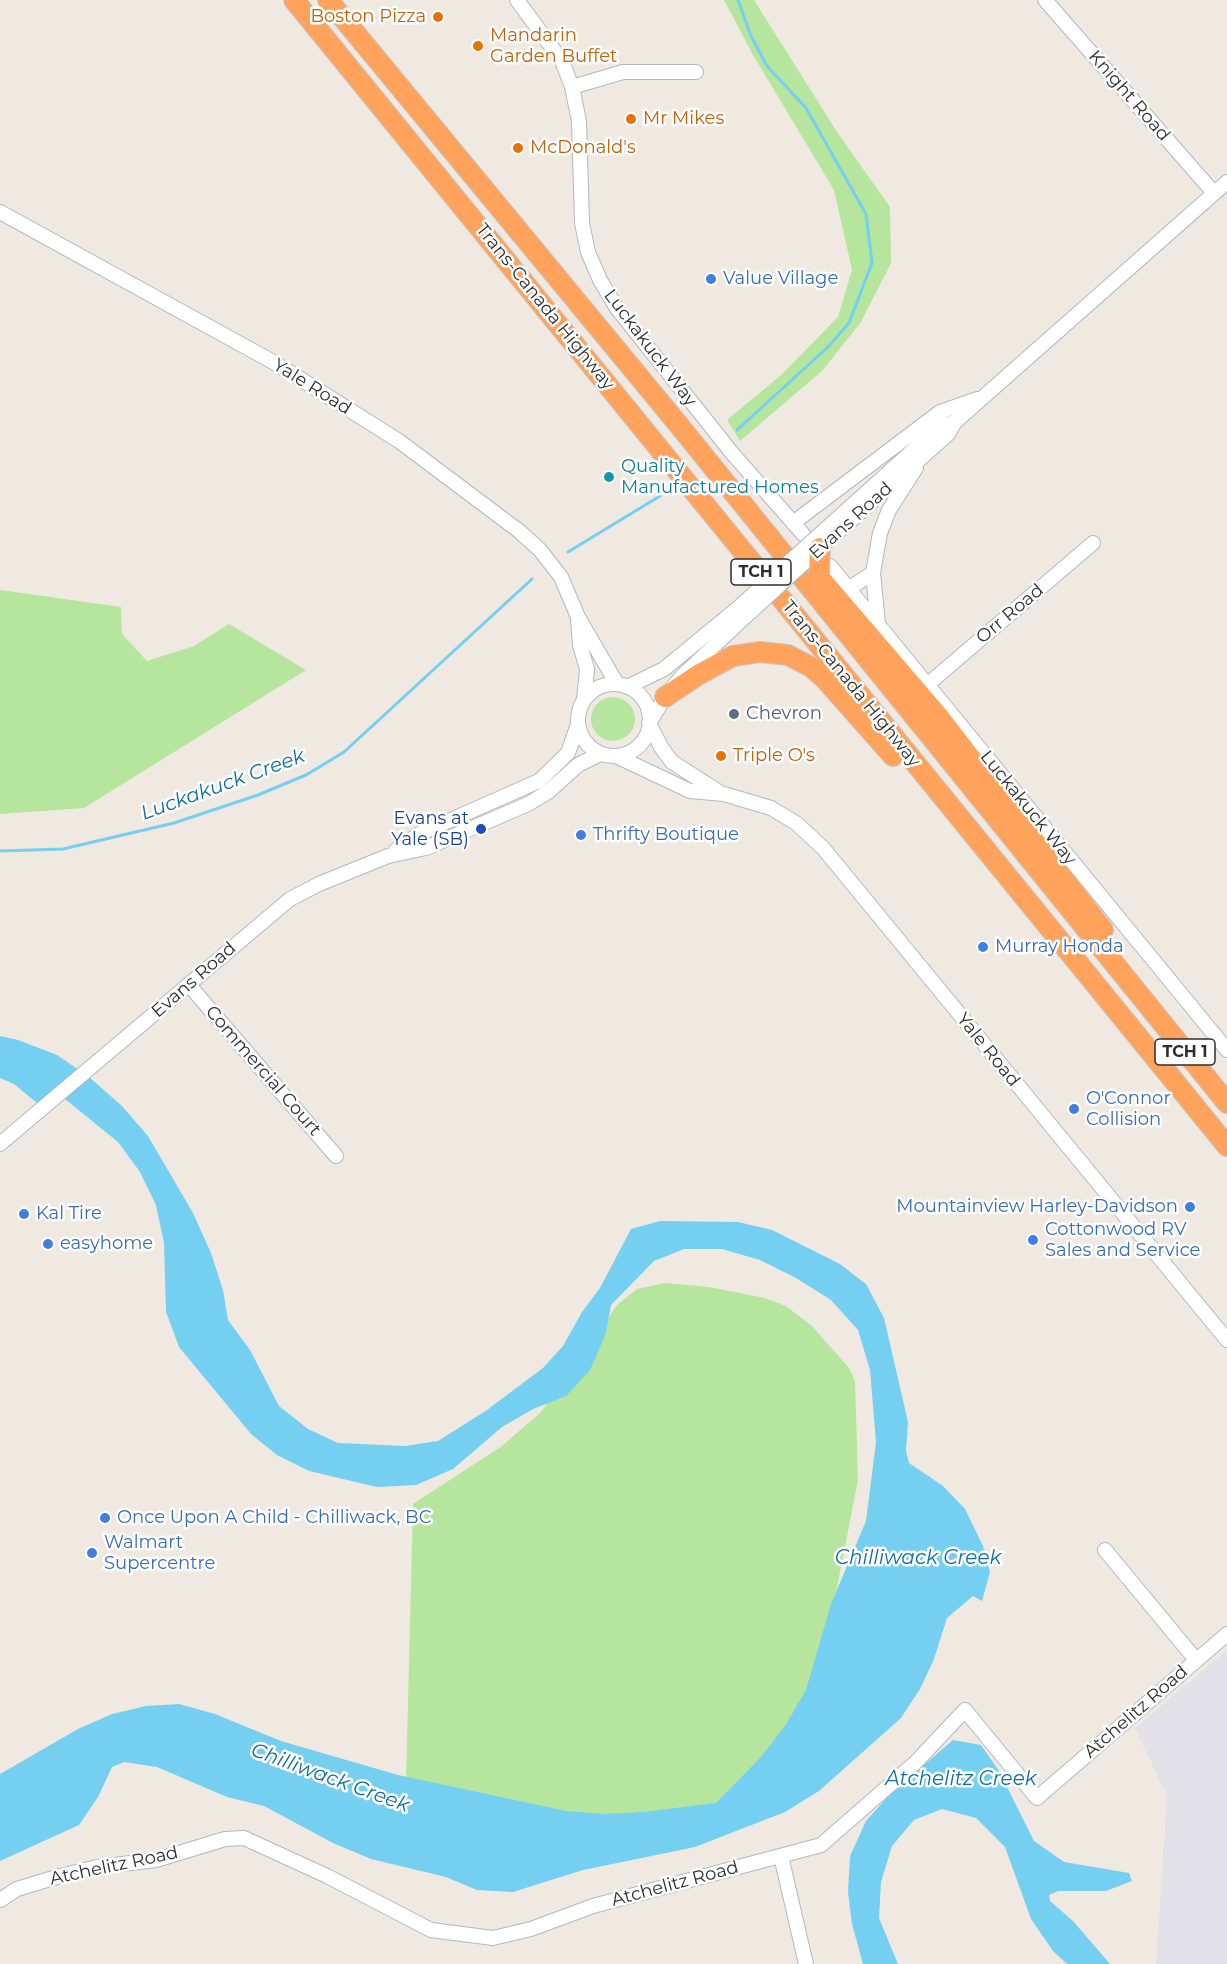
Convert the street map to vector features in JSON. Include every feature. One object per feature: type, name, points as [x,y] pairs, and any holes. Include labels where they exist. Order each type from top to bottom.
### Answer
[{"type":"highway","name":"Trans-Canada Highway","points":[[294,0],[1227,1146]]},
{"type":"highway","name":"Trans-Canada Highway","points":[[328,0],[670,415],[1227,1103]]},
{"type":"highway","points":[[819,552],[939,717],[1133,970],[1144,1002]]},
{"type":"highway","points":[[665,697],[716,664],[746,653],[774,652],[788,655],[811,667],[839,694],[1051,931]]},
{"type":"street","name":"Luckakuck Way","points":[[517,0],[562,61],[572,87],[579,121],[582,223],[588,252],[600,280],[616,307],[732,453],[803,534]]},
{"type":"street","name":"Knight Road","points":[[1045,0],[1214,193]]},
{"type":"street","points":[[572,87],[623,72],[696,72]]},
{"type":"street","name":"Evans Road","points":[[622,686],[664,669],[819,552],[948,434],[955,422],[1227,182]]},
{"type":"street","name":"Yale Road","points":[[0,212],[275,363],[399,441],[519,531],[540,550],[561,577],[578,617],[622,686]]},
{"type":"street","points":[[793,523],[940,412],[984,396]]},
{"type":"street","name":"Evans Road","points":[[819,552],[939,427],[955,422]]},
{"type":"street","points":[[878,624],[873,573],[880,533],[889,510],[924,456]]},
{"type":"street","name":"Orr Road","points":[[927,685],[1093,543]]},
{"type":"street","name":"Luckakuck Way","points":[[819,552],[1227,1050]]},
{"type":"street","points":[[848,589],[873,573]]},
{"type":"street","name":"Evans Road","points":[[649,723],[665,697],[682,676],[742,612]]},
{"type":"street","name":"Yale Road","points":[[578,617],[580,645],[587,669],[584,700]]},
{"type":"street","points":[[622,686],[643,700],[649,723],[642,742],[626,754],[616,756],[600,754],[585,742],[578,724],[579,711],[584,700],[598,688],[622,686]]},
{"type":"street","name":"Yale Road","points":[[649,723],[661,747],[672,762],[724,794]]},
{"type":"street","name":"Evans Road","points":[[388,856],[419,834],[539,780],[568,753],[578,724]]},
{"type":"street","name":"Evans Road","points":[[0,1144],[290,899],[319,884],[388,856],[426,848],[528,804],[548,792],[578,765],[600,754]]},
{"type":"street","name":"Yale Road","points":[[616,756],[690,791],[724,794],[771,808],[796,823],[823,848],[1227,1340]]},
{"type":"street","name":"Commercial Court","points":[[189,985],[336,1156]]},
{"type":"street","points":[[1105,1550],[1196,1660]]},
{"type":"street","name":"Atchelitz Road","points":[[0,1900],[17,1889],[60,1876],[97,1867],[156,1860],[225,1839],[244,1838],[327,1876],[430,1930],[494,1938],[531,1929],[593,1906],[821,1845],[915,1762],[965,1710],[1037,1798],[1227,1634]]},
{"type":"street","points":[[781,1856],[806,1964]]},
{"type":"shaded area","points":[[1227,1650],[1227,1964],[1156,1964],[1167,1796],[1135,1728]]},
{"type":"green space","points":[[724,0],[754,0],[837,132],[890,207],[891,263],[861,322],[822,371],[740,441],[727,420],[781,375],[838,317],[852,270],[834,190],[753,55]]},
{"type":"green space","points":[[0,590],[121,607],[122,634],[147,661],[194,646],[229,624],[306,670],[84,808],[0,814]]},
{"type":"green space","points":[[613,697],[622,698],[629,703],[634,710],[634,728],[629,735],[622,740],[613,741],[604,740],[597,735],[592,728],[591,719],[592,710],[597,703],[604,698]]},
{"type":"green space","points":[[664,1283],[709,1287],[765,1298],[786,1306],[812,1326],[849,1368],[855,1381],[858,1480],[824,1654],[766,1783],[698,1811],[605,1827],[406,1782],[413,1504],[502,1446],[541,1412],[618,1304],[637,1289]]},
{"type":"water","name":"Chilliwack Creek","points":[[0,1036],[18,1040],[57,1055],[89,1077],[122,1106],[148,1136],[193,1213],[211,1253],[223,1290],[228,1320],[250,1350],[279,1406],[308,1429],[338,1443],[405,1446],[438,1441],[487,1410],[543,1368],[563,1346],[582,1312],[600,1288],[631,1229],[660,1221],[738,1222],[772,1230],[840,1264],[866,1284],[884,1318],[908,1422],[906,1451],[909,1463],[943,1486],[965,1509],[983,1546],[990,1572],[982,1601],[973,1596],[947,1618],[934,1659],[920,1689],[901,1718],[819,1791],[785,1812],[695,1847],[583,1870],[513,1892],[477,1890],[446,1877],[371,1859],[333,1843],[264,1806],[227,1797],[157,1767],[124,1762],[112,1767],[98,1797],[79,1825],[0,1861],[0,1774],[78,1729],[112,1714],[146,1706],[179,1704],[215,1714],[281,1741],[398,1775],[566,1811],[604,1814],[643,1812],[716,1803],[760,1758],[785,1726],[806,1690],[831,1604],[866,1521],[876,1442],[870,1370],[858,1330],[831,1300],[796,1278],[760,1260],[722,1249],[684,1249],[654,1261],[611,1305],[605,1336],[590,1370],[566,1396],[533,1409],[502,1427],[453,1469],[416,1485],[377,1487],[309,1471],[277,1455],[251,1434],[179,1347],[166,1312],[164,1243],[156,1205],[140,1172],[118,1142],[65,1099],[54,1099],[46,1104],[37,1103],[14,1084],[0,1078]]},
{"type":"water","name":"Atchelitz Creek","points":[[953,1740],[981,1745],[999,1771],[1034,1841],[1064,1862],[1129,1873],[1132,1881],[1106,1891],[1058,1891],[1049,1895],[1050,1901],[1073,1921],[1110,1964],[1067,1964],[1053,1951],[1031,1919],[1005,1847],[976,1818],[942,1809],[914,1820],[892,1846],[881,1882],[879,1918],[898,1964],[863,1964],[852,1924],[848,1892],[850,1856],[866,1821],[891,1793]]},
{"type":"waterway","name":"Luckakuck Creek","points":[[737,430],[828,347],[849,323],[872,263],[866,214],[806,108],[767,66],[751,36],[738,0]]},
{"type":"waterway","name":"Luckakuck Creek","points":[[568,552],[660,496]]},
{"type":"waterway","name":"Luckakuck Creek","points":[[0,851],[63,849],[174,823],[258,795],[306,775],[344,752],[532,579]]},
{"type":"place","name":"Boston Pizza","points":[[438,17]]},
{"type":"place","name":"Mandarin Garden Buffet","points":[[478,46]]},
{"type":"place","name":"Mr Mikes","points":[[631,119]]},
{"type":"place","name":"McDonald's","points":[[518,148]]},
{"type":"place","name":"Value Village","points":[[711,279]]},
{"type":"place","name":"Quality Manufactured Homes","points":[[609,477]]},
{"type":"place","name":"Chevron","points":[[734,714]]},
{"type":"place","name":"Triple O's","points":[[721,756]]},
{"type":"place","name":"Evans at Yale (SB)","points":[[481,829]]},
{"type":"place","name":"Thrifty Boutique","points":[[581,835]]},
{"type":"place","name":"Murray Honda","points":[[983,947]]},
{"type":"place","name":"O'Connor Collision","points":[[1074,1109]]},
{"type":"place","name":"Mountainview Harley-Davidson","points":[[1190,1207]]},
{"type":"place","name":"Kal Tire","points":[[24,1214]]},
{"type":"place","name":"Cottonwood RV Sales and Service","points":[[1033,1240]]},
{"type":"place","name":"easyhome","points":[[48,1244]]},
{"type":"place","name":"Once Upon A Child - Chilliwack, BC","points":[[105,1518]]},
{"type":"place","name":"Walmart Supercentre","points":[[92,1553]]}]
